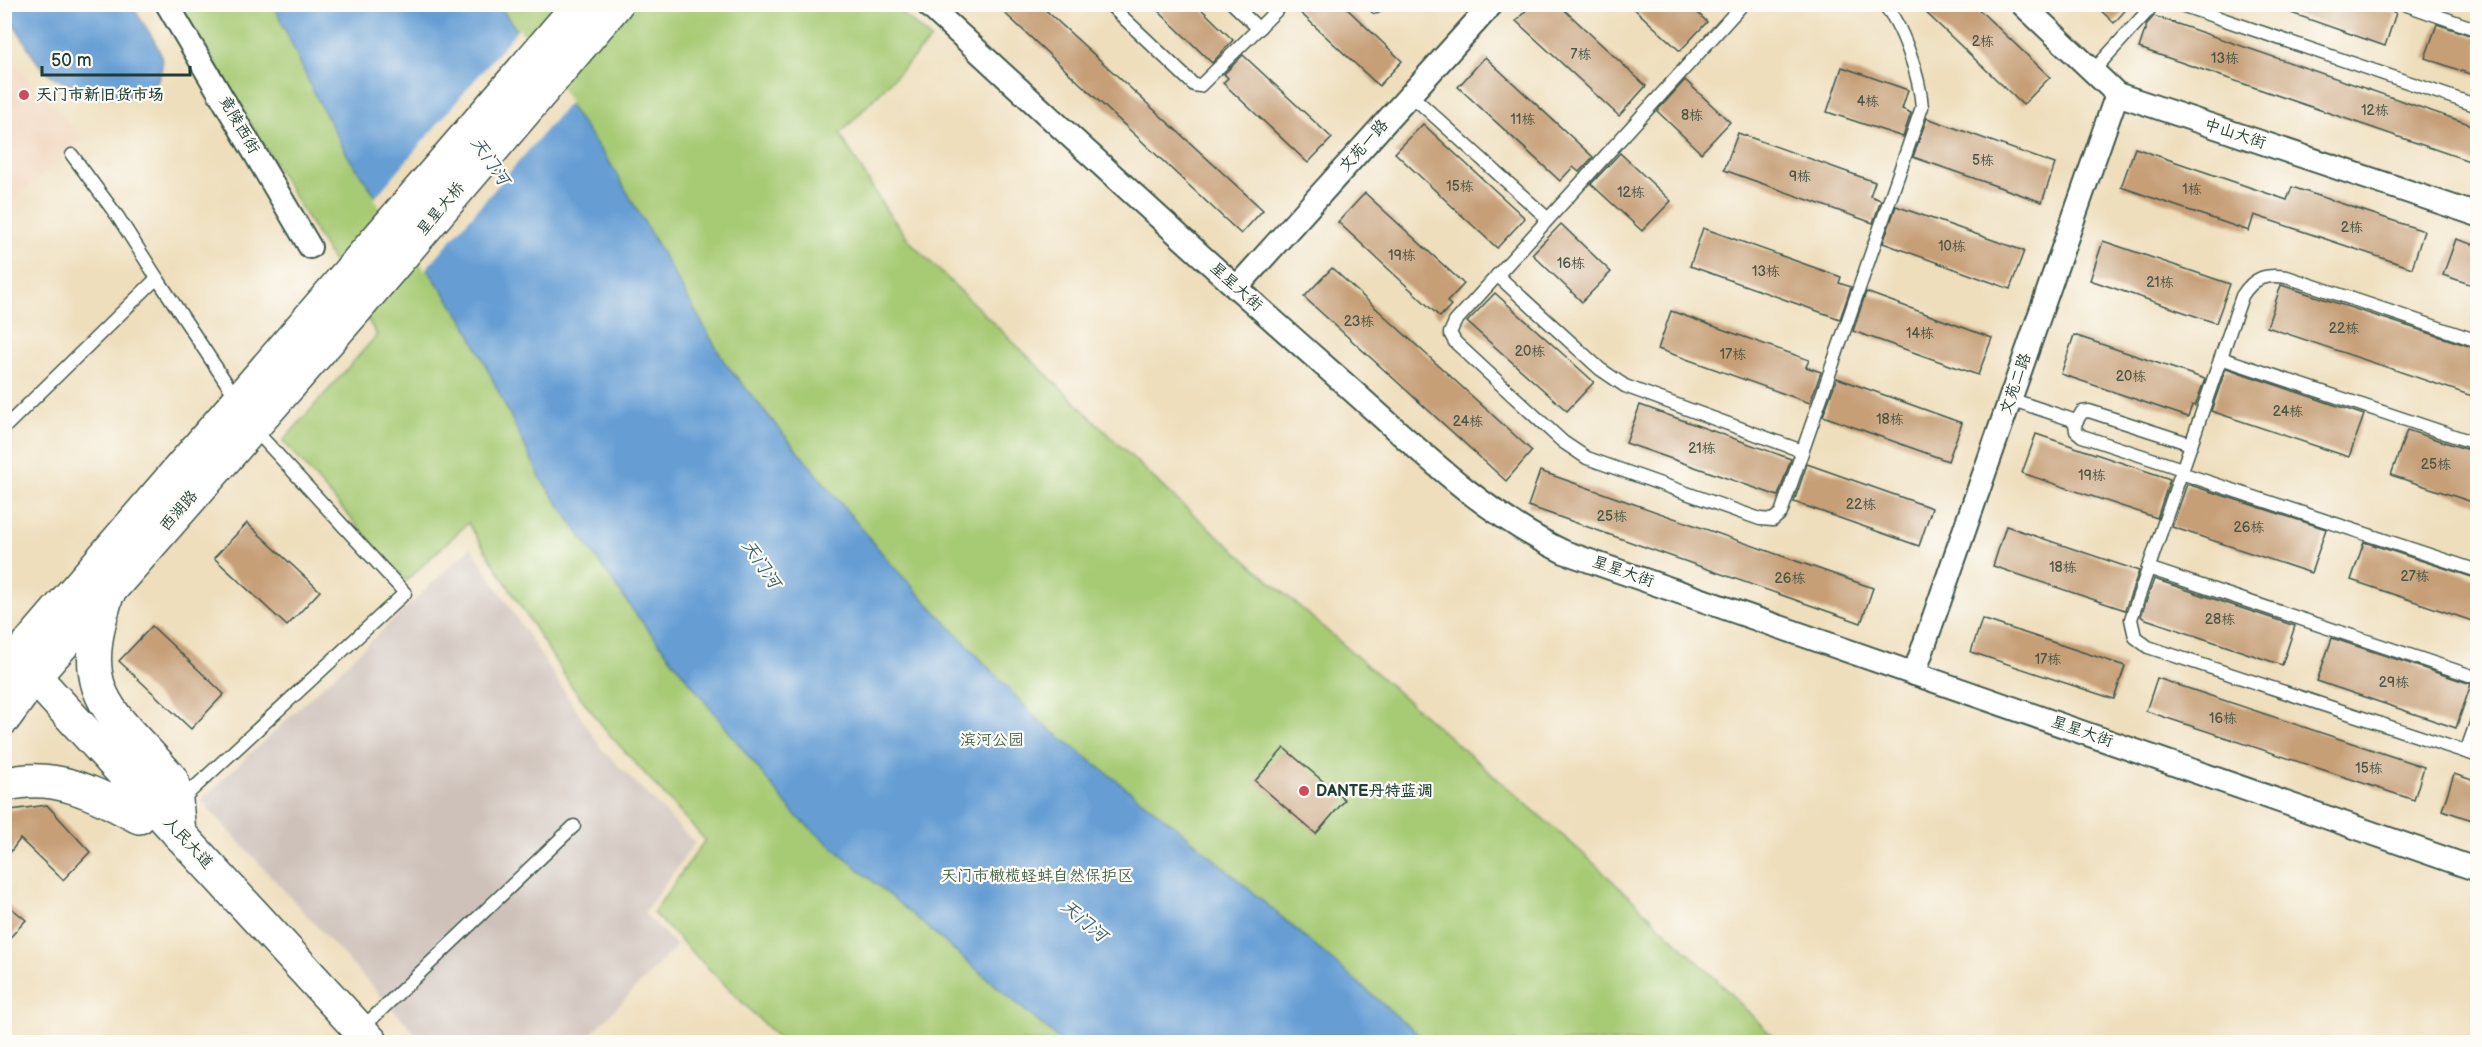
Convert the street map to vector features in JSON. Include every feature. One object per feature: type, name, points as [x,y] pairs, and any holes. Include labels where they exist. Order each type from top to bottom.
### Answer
[{"type":"main road","name":"星星大桥","points":[[347,296],[592,11]]},
{"type":"main road","name":"西湖路","points":[[12,676],[347,296]]},
{"type":"main road","name":"西湖路","points":[[12,676],[108,592],[245,414]]},
{"type":"main road","points":[[108,592],[95,638],[96,674],[101,696],[115,719],[171,779],[178,819]]},
{"type":"main road","name":"人民大道","points":[[12,676],[139,817],[360,1038]]},
{"type":"main road","name":"人民大道","points":[[12,676],[178,819],[360,1038]]},
{"type":"main road","points":[[4,785],[27,780],[66,784],[85,790],[139,817]]},
{"type":"street","name":"竟陵西街","points":[[167,4],[310,248]]},
{"type":"street","name":"星星大街","points":[[927,4],[1236,288],[1479,502],[1535,538],[1564,552],[2478,870]]},
{"type":"street","name":"文苑一路","points":[[1236,288],[1492,4]]},
{"type":"street","name":"中山大街","points":[[2022,4],[2117,94],[2478,215]]},
{"type":"street","name":"文苑二路","points":[[1914,674],[2117,94]]},
{"type":"lane","points":[[1108,4],[1194,85],[1206,84],[1283,4]]},
{"type":"lane","points":[[1233,4],[1259,29]]},
{"type":"lane","points":[[1743,4],[1455,322],[1450,333],[1455,342],[1563,442],[1587,458],[1761,519],[1773,520],[1781,513],[1923,107],[1900,29],[1883,4]]},
{"type":"lane","points":[[2093,71],[2154,4]]},
{"type":"lane","points":[[2404,4],[2478,30]]},
{"type":"lane","points":[[2180,5],[2478,106]]},
{"type":"lane","points":[[1411,95],[1548,219]]},
{"type":"lane","points":[[72,155],[118,217],[245,414],[405,593],[178,819]]},
{"type":"lane","points":[[2478,341],[2287,277],[2268,274],[2251,282],[2242,296],[2131,619],[2135,637],[2148,647],[2472,754],[2478,718]]},
{"type":"lane","points":[[1497,275],[1600,369],[1625,386],[1802,451]]},
{"type":"lane","points":[[4,428],[157,278]]},
{"type":"lane","points":[[2221,358],[2478,444]]},
{"type":"lane","points":[[2010,399],[2076,421]]},
{"type":"lane","points":[[2191,444],[2089,411],[2082,412],[2076,421],[2076,430],[2082,436],[2478,571]]},
{"type":"lane","points":[[2148,568],[2478,678]]},
{"type":"lane","points":[[360,1038],[574,826]]},
{"type":"shaded area","name":"天门市新旧货市场","points":[[4,51],[83,139],[5,207],[4,207]]},
{"type":"shaded area","points":[[471,547],[601,748],[695,843],[644,913],[677,946],[583,1042],[423,1042],[201,800]]},
{"type":"green space","name":"滨河公园","points":[[180,5],[893,5],[931,39],[840,134],[886,210],[914,246],[1169,493],[1586,856],[1711,974],[1778,1042],[782,1042],[653,913],[705,840],[609,734],[570,684],[468,523],[406,581],[283,441],[377,335]]},
{"type":"water","points":[[5,4],[132,5],[159,50],[162,65],[157,81],[146,91],[114,96],[77,88],[61,81],[49,74],[36,61],[17,29],[5,16]]},
{"type":"water","name":"天门市橄榄蛏蚌自然保护区","points":[[274,5],[499,5],[613,168],[725,363],[891,564],[1037,719],[1179,829],[1427,1042],[1062,1042],[795,815],[635,613],[541,479],[464,321],[349,158],[312,89]]},
{"type":"pier","points":[[519,28],[570,102],[425,270],[374,199]]},
{"type":"building","points":[[995,4],[1039,4],[1263,210],[1241,234]]},
{"type":"building","points":[[1151,4],[1196,4],[1233,40],[1212,63]]},
{"type":"building","points":[[1291,4],[1342,4],[1402,61],[1379,86]]},
{"type":"building","points":[[1532,4],[1558,4],[1646,86],[1619,116],[1516,21]]},
{"type":"building","points":[[1629,4],[1689,4],[1707,22],[1680,51]]},
{"type":"building","points":[[1917,4],[1973,4],[2050,77],[2023,105]]},
{"type":"building","points":[[2094,4],[2131,4],[2114,23]]},
{"type":"building","points":[[2274,4],[2372,4],[2396,13],[2385,46],[2274,7]]},
{"type":"building","points":[[2154,16],[2478,127],[2478,164],[2139,48],[2147,24]]},
{"type":"building","points":[[2437,24],[2478,38],[2478,77],[2425,58]]},
{"type":"building","points":[[1243,55],[1332,138],[1308,163],[1223,83],[1228,78],[1224,74]]},
{"type":"building","points":[[1485,57],[1593,157],[1579,172],[1573,167],[1560,181],[1458,87]]},
{"type":"building","points":[[1842,67],[1908,90],[1902,109],[1911,113],[1903,137],[1827,112]]},
{"type":"building","points":[[1685,80],[1730,122],[1701,153],[1657,111]]},
{"type":"building","points":[[1927,118],[2055,164],[2042,202],[1913,157]]},
{"type":"building","points":[[1423,124],[1525,218],[1497,248],[1395,153]]},
{"type":"building","points":[[1738,133],[1875,182],[1870,196],[1881,200],[1873,223],[1724,170]]},
{"type":"building","points":[[2135,148],[2287,200],[2292,187],[2424,231],[2412,268],[2254,215],[2249,231],[2121,187]]},
{"type":"building","points":[[1620,153],[1671,201],[1642,231],[1591,184]]},
{"type":"building","points":[[1365,193],[1464,284],[1447,302],[1451,305],[1440,317],[1338,222]]},
{"type":"building","points":[[1896,206],[2024,251],[2010,289],[1883,243]]},
{"type":"building","points":[[1561,224],[1611,272],[1582,302],[1532,254]]},
{"type":"building","points":[[1703,228],[1841,277],[1839,283],[1851,287],[1840,319],[1690,266]]},
{"type":"building","points":[[2456,239],[2478,246],[2478,287],[2443,275]]},
{"type":"building","points":[[2103,241],[2230,284],[2216,323],[2090,280]]},
{"type":"building","points":[[1332,268],[1532,451],[1506,481],[1304,297]]},
{"type":"building","points":[[2281,285],[2478,349],[2478,398],[2267,327]]},
{"type":"building","points":[[1866,292],[1992,338],[1978,375],[1853,331]]},
{"type":"building","points":[[1495,293],[1594,382],[1567,411],[1467,322]]},
{"type":"building","points":[[1671,311],[1809,360],[1806,367],[1821,372],[1810,403],[1658,349]]},
{"type":"building","points":[[2074,335],[2205,379],[2195,406],[2192,405],[2188,417],[2061,374]]},
{"type":"building","points":[[2226,368],[2364,415],[2349,457],[2211,411]]},
{"type":"building","points":[[1837,378],[1962,423],[1948,461],[1823,416]]},
{"type":"building","points":[[1640,405],[1791,459],[1778,496],[1626,443]]},
{"type":"building","points":[[2407,430],[2478,453],[2478,504],[2391,475]]},
{"type":"building","points":[[2036,434],[2170,479],[2157,518],[2022,473]]},
{"type":"building","points":[[1807,464],[1932,508],[1919,546],[1794,502]]},
{"type":"building","points":[[1540,471],[1873,588],[1861,623],[1528,506]]},
{"type":"building","points":[[2187,484],[2326,529],[2311,573],[2172,527]]},
{"type":"building","points":[[247,523],[320,591],[287,626],[214,558]]},
{"type":"building","points":[[2006,526],[2139,571],[2125,610],[1993,566]]},
{"type":"building","points":[[2364,542],[2478,579],[2478,623],[2351,580]]},
{"type":"building","points":[[2154,579],[2295,626],[2282,665],[2143,618],[2141,616]]},
{"type":"building","points":[[1982,619],[2125,666],[2114,699],[1971,652]]},
{"type":"building","points":[[152,626],[224,694],[191,729],[119,661]]},
{"type":"building","points":[[2332,638],[2471,684],[2456,728],[2317,681]]},
{"type":"building","points":[[2157,678],[2424,767],[2414,800],[2146,711]]},
{"type":"building","points":[[1284,748],[1345,800],[1316,834],[1255,781]]},
{"type":"building","points":[[2454,774],[2478,782],[2478,822],[2442,810]]},
{"type":"building","points":[[47,805],[90,852],[63,880],[20,839],[4,861],[4,811]]},
{"type":"building","points":[[4,902],[26,920],[4,944]]},
{"type":"place","name":"天门市新旧货市场","points":[[24,95]]},
{"type":"place","name":"DANTE丹特蓝调","points":[[1304,791]]},
{"type":"water label","name":"天门河","points":[[490,161]]},
{"type":"water label","name":"天门河","points":[[761,564]]},
{"type":"water label","name":"天门河","points":[[1084,921]]}]
